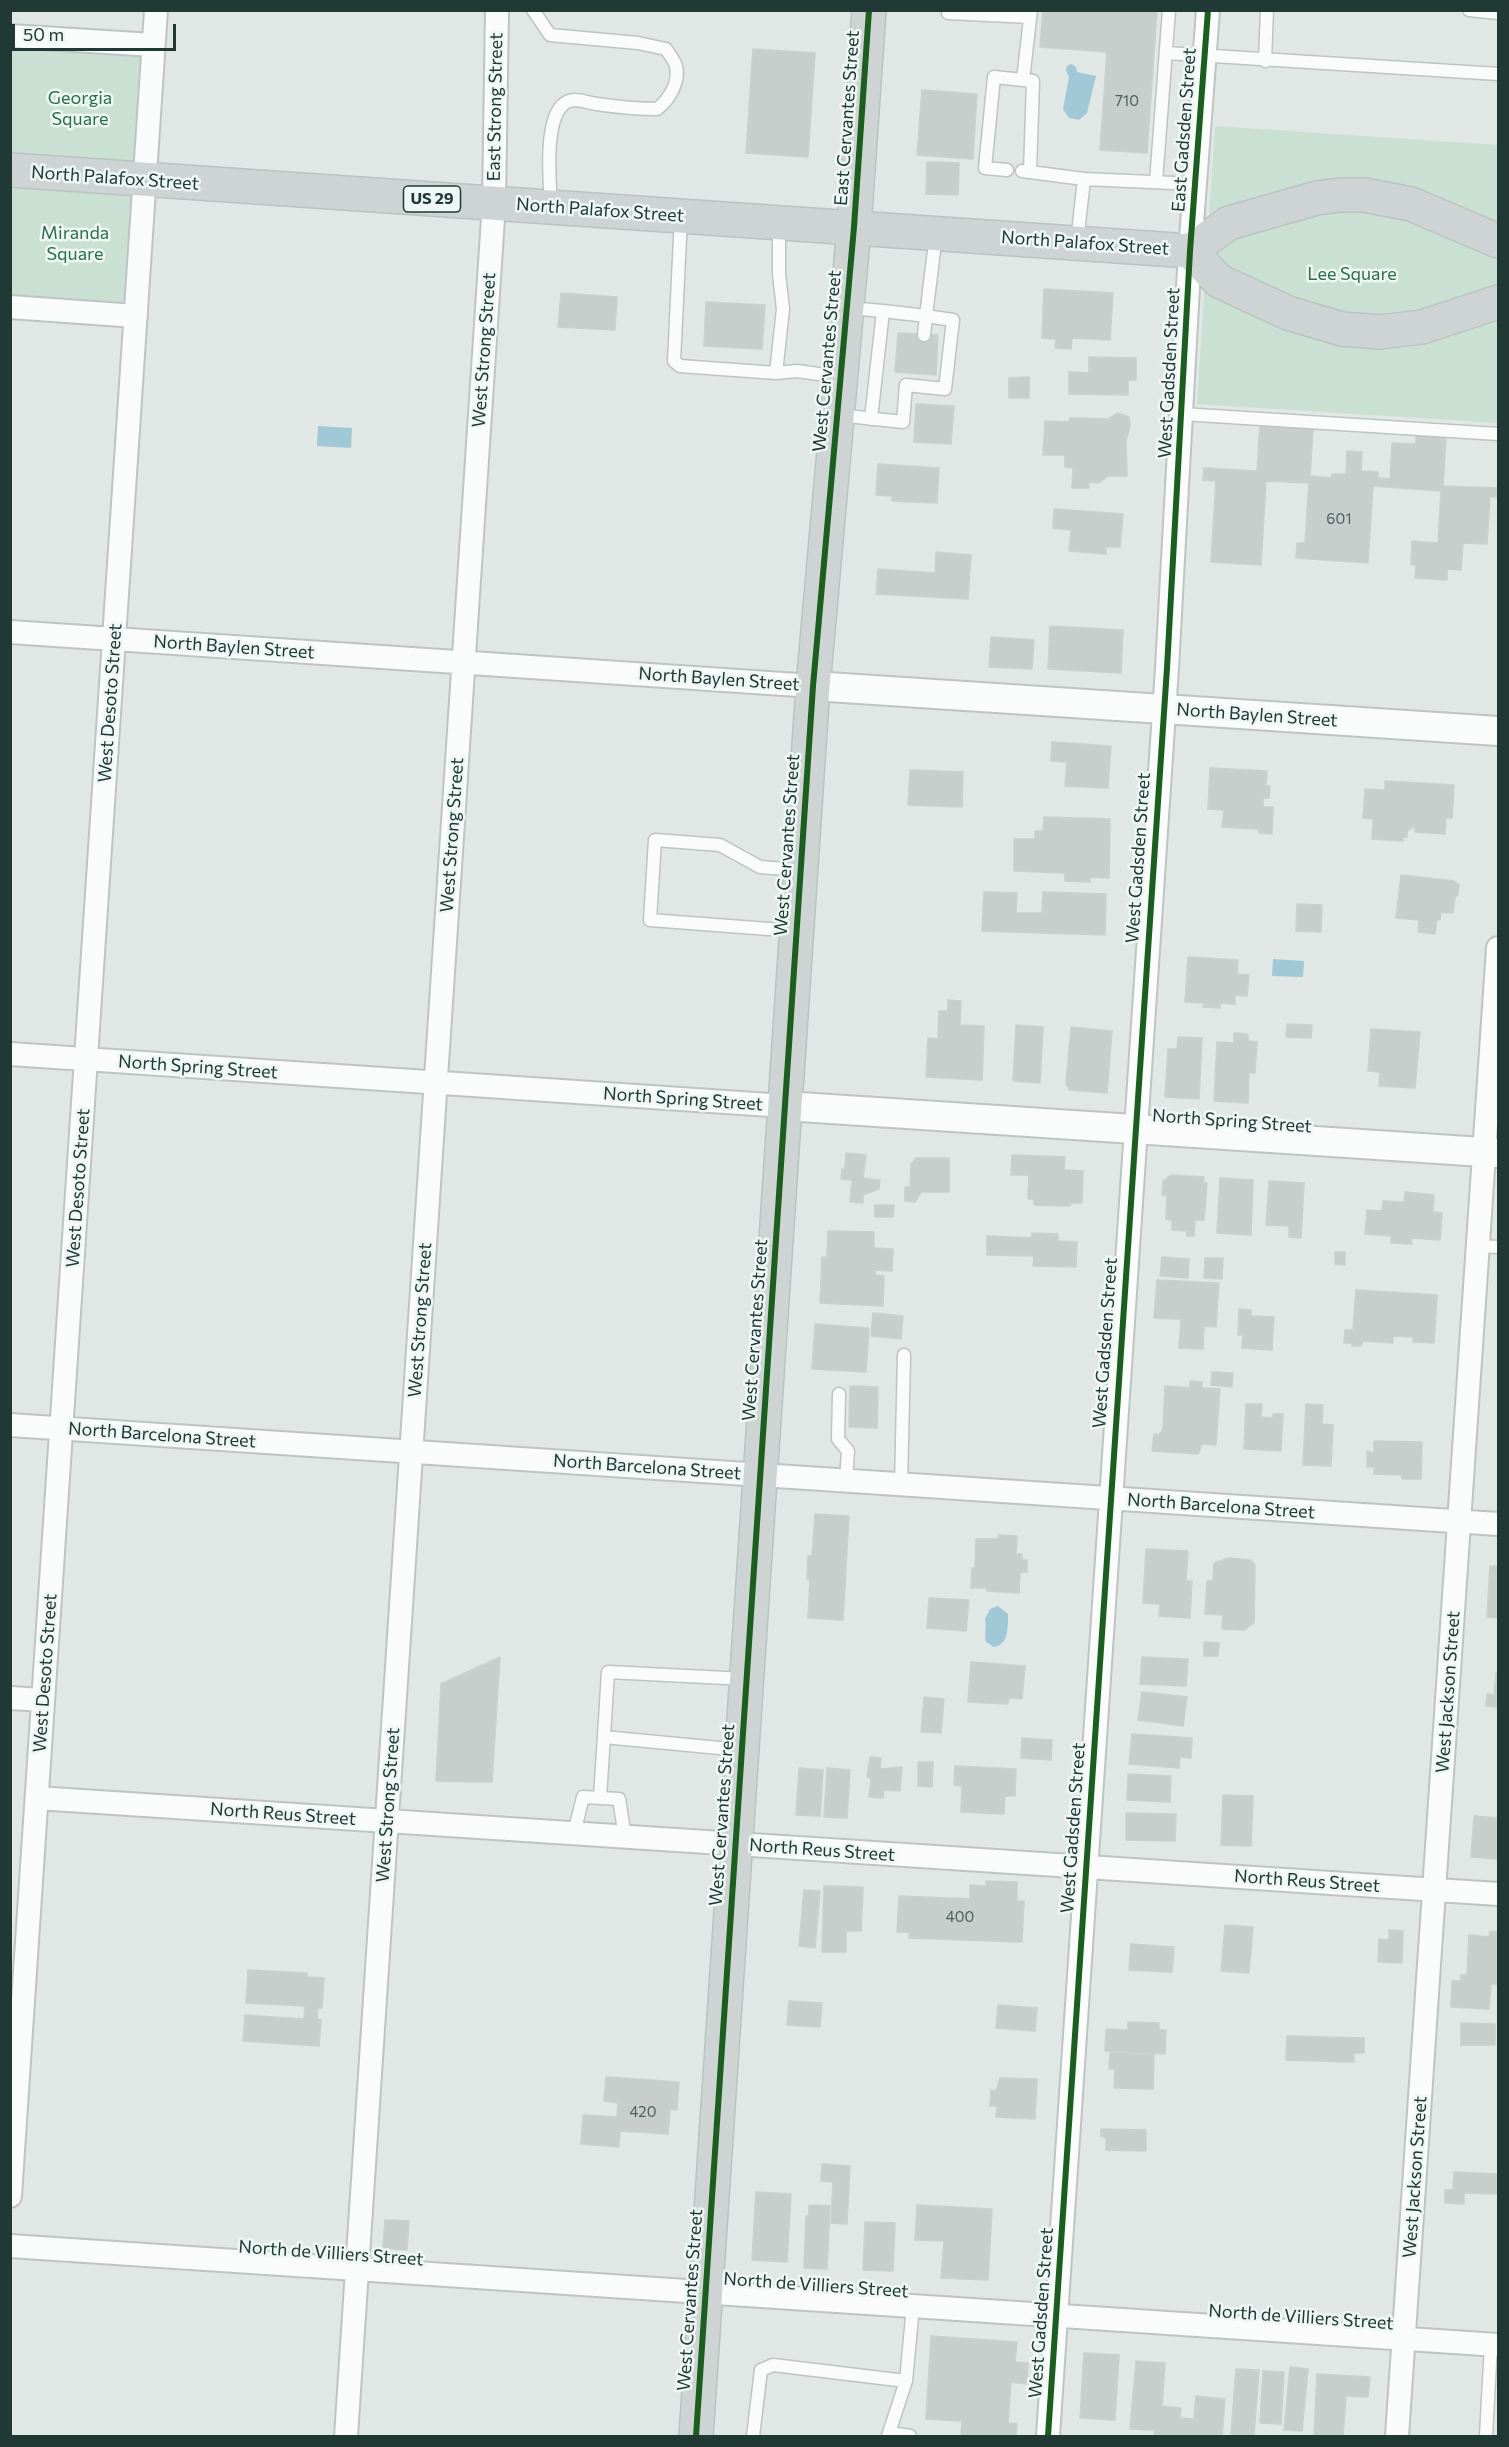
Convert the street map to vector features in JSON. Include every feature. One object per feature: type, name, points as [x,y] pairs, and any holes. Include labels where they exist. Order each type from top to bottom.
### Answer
[{"type":"main road","name":"East Cervantes Street","points":[[855,227],[868,18]]},
{"type":"main road","name":"North Palafox Street","points":[[10,171],[1190,251],[1229,223],[1317,198],[1340,195],[1376,196],[1411,204],[1498,241]]},
{"type":"main road","name":"West Cervantes Street","points":[[696,2436],[813,686],[855,227]]},
{"type":"main road","name":"North Palafox Street","points":[[1190,251],[1220,281],[1288,313],[1342,329],[1380,332],[1422,327],[1498,302]]},
{"type":"street","name":"West Desoto Street","points":[[10,2196],[19,1936],[37,1798],[156,10]]},
{"type":"street","name":"East Strong Street","points":[[494,203],[497,10]]},
{"type":"street","name":"East Gadsden Street","points":[[1190,251],[1208,10]]},
{"type":"street","points":[[10,36],[153,45]]},
{"type":"street","name":"West Strong Street","points":[[346,2436],[494,203]]},
{"type":"street","name":"West Gadsden Street","points":[[1048,2436],[1084,1868],[1163,709],[1190,251]]},
{"type":"street","points":[[10,308],[136,316]]},
{"type":"street","name":"North Baylen Street","points":[[10,632],[1498,731]]},
{"type":"street","name":"West Jackson Street","points":[[1397,2436],[1460,1522],[1488,1247],[1498,948]]},
{"type":"street","name":"North Spring Street","points":[[10,1054],[1492,1153]]},
{"type":"street","name":"North Barcelona Street","points":[[10,1425],[1498,1524]]},
{"type":"street","points":[[10,1698],[43,1700]]},
{"type":"street","name":"North Reus Street","points":[[37,1798],[1498,1894]]},
{"type":"street","name":"North de Villiers Street","points":[[10,2246],[1495,2345]]},
{"type":"lane","points":[[533,10],[550,34],[639,43],[666,49],[676,67],[673,92],[657,110],[608,106],[573,100],[562,106],[554,118],[549,140],[550,207]]},
{"type":"lane","points":[[1156,182],[1169,10]]},
{"type":"lane","points":[[1265,61],[1267,10]]},
{"type":"lane","points":[[1469,10],[1498,13]]},
{"type":"lane","points":[[948,13],[1030,14],[1023,80]]},
{"type":"lane","points":[[1166,53],[1498,74]]},
{"type":"lane","points":[[1007,170],[985,168],[994,76],[1033,81],[1026,171],[1084,178],[1196,184]]},
{"type":"lane","points":[[1077,243],[1084,178]]},
{"type":"lane","points":[[681,216],[674,361],[680,366],[776,373],[797,371],[840,377]]},
{"type":"lane","points":[[776,373],[783,309],[779,274],[779,223]]},
{"type":"lane","points":[[924,334],[936,233]]},
{"type":"lane","points":[[837,415],[903,422],[906,385],[920,380],[945,389],[953,320],[847,308]]},
{"type":"lane","points":[[871,418],[883,311]]},
{"type":"lane","points":[[1182,414],[1498,434]]},
{"type":"lane","points":[[796,931],[650,920],[655,840],[720,845],[759,867],[801,870]]},
{"type":"lane","points":[[902,1485],[904,1355]]},
{"type":"lane","points":[[839,1394],[838,1439],[848,1451],[846,1481]]},
{"type":"lane","points":[[600,1798],[608,1672],[746,1679]]},
{"type":"lane","points":[[604,1737],[742,1750]]},
{"type":"lane","points":[[573,1833],[583,1797],[619,1799],[625,1837]]},
{"type":"lane","points":[[910,2436],[889,2434],[906,2381],[913,2306]]},
{"type":"lane","points":[[1485,2436],[1495,2345]]},
{"type":"lane","points":[[753,2436],[761,2370],[773,2365],[906,2381]]},
{"type":"green space","points":[[10,36],[153,45],[136,316],[11,307]]},
{"type":"green space","name":"Lee Square","points":[[1215,126],[1498,145],[1498,423],[1197,404]]},
{"type":"water","points":[[1071,64],[1076,67],[1077,72],[1096,76],[1087,113],[1079,120],[1069,118],[1063,109],[1069,77],[1066,70]]},
{"type":"water","points":[[318,426],[352,428],[351,448],[317,446]]},
{"type":"water","points":[[1273,959],[1304,961],[1303,977],[1272,976]]},
{"type":"water","points":[[998,1606],[1008,1614],[1008,1629],[1003,1642],[994,1647],[986,1642],[985,1619],[990,1609]]},
{"type":"building","points":[[1043,10],[1157,10],[1147,153],[1100,150],[1107,52],[1040,47]]},
{"type":"building","points":[[753,49],[815,53],[808,157],[746,153]]},
{"type":"building","points":[[922,90],[977,94],[973,159],[917,155]]},
{"type":"building","points":[[927,162],[959,163],[958,195],[926,194]]},
{"type":"building","points":[[1044,289],[1113,293],[1110,340],[1072,338],[1071,349],[1055,348],[1056,339],[1042,338]]},
{"type":"building","points":[[561,293],[617,297],[615,330],[558,327]]},
{"type":"building","points":[[706,302],[765,305],[762,349],[704,346]]},
{"type":"building","points":[[898,333],[938,335],[936,375],[895,372]]},
{"type":"building","points":[[1089,357],[1136,358],[1136,380],[1128,380],[1128,395],[1069,394],[1069,372],[1089,373]]},
{"type":"building","points":[[1029,377],[1029,398],[1009,398],[1009,378]]},
{"type":"building","points":[[916,404],[954,406],[951,444],[914,442]]},
{"type":"building","points":[[1118,413],[1129,417],[1130,427],[1126,440],[1127,476],[1108,476],[1099,483],[1089,482],[1089,488],[1072,488],[1073,468],[1065,467],[1065,455],[1043,455],[1045,421],[1069,422],[1070,418],[1108,419]]},
{"type":"building","points":[[1260,425],[1313,429],[1310,476],[1331,478],[1332,474],[1346,474],[1347,451],[1362,452],[1361,471],[1378,472],[1378,478],[1390,479],[1392,443],[1416,444],[1416,436],[1446,437],[1443,486],[1497,488],[1496,497],[1490,497],[1487,544],[1463,543],[1461,570],[1447,569],[1447,580],[1415,578],[1416,565],[1411,565],[1412,541],[1438,543],[1441,491],[1373,486],[1368,563],[1296,558],[1297,543],[1305,543],[1309,483],[1266,481],[1261,565],[1211,562],[1216,481],[1203,480],[1204,468],[1257,471]]},
{"type":"building","points":[[878,464],[939,468],[937,503],[892,501],[892,496],[876,495]]},
{"type":"building","points":[[1054,509],[1123,514],[1120,547],[1106,547],[1106,554],[1069,551],[1071,530],[1053,528]]},
{"type":"building","points":[[936,552],[971,555],[968,599],[876,594],[878,569],[935,573]]},
{"type":"building","points":[[1050,626],[1123,630],[1121,673],[1048,669]]},
{"type":"building","points":[[991,637],[1034,640],[1032,669],[989,667]]},
{"type":"building","points":[[1052,742],[1111,746],[1108,788],[1065,786],[1067,762],[1051,761]]},
{"type":"building","points":[[1210,768],[1267,771],[1266,786],[1270,786],[1269,798],[1263,798],[1263,807],[1273,807],[1272,834],[1259,833],[1259,829],[1222,827],[1224,810],[1208,809]]},
{"type":"building","points":[[910,770],[963,772],[962,807],[908,805]]},
{"type":"building","points":[[1385,781],[1454,785],[1452,818],[1446,818],[1445,834],[1415,832],[1415,826],[1407,831],[1407,837],[1403,837],[1403,841],[1372,839],[1373,819],[1363,818],[1365,789],[1385,790]]},
{"type":"building","points":[[1044,817],[1110,819],[1109,878],[1090,877],[1090,882],[1065,881],[1065,873],[1014,871],[1014,839],[1035,839],[1035,831],[1043,831]]},
{"type":"building","points":[[1401,875],[1454,881],[1459,885],[1453,913],[1441,912],[1440,920],[1437,919],[1435,934],[1418,932],[1419,920],[1396,918]]},
{"type":"building","points":[[984,892],[1017,893],[1016,913],[1042,913],[1043,892],[1106,894],[1105,935],[982,931]]},
{"type":"building","points":[[1297,904],[1322,905],[1321,932],[1296,931]]},
{"type":"building","points":[[1188,957],[1238,960],[1237,974],[1249,975],[1247,996],[1235,995],[1235,1004],[1220,1003],[1220,1008],[1203,1007],[1204,1003],[1185,1002]]},
{"type":"building","points":[[948,1000],[961,1001],[960,1025],[984,1026],[982,1080],[926,1077],[928,1038],[938,1039],[939,1011],[948,1011]]},
{"type":"building","points":[[1287,1024],[1312,1025],[1311,1038],[1286,1037]]},
{"type":"building","points":[[1016,1025],[1043,1027],[1040,1083],[1013,1081]]},
{"type":"building","points":[[1071,1027],[1112,1031],[1107,1093],[1070,1090],[1066,1084]]},
{"type":"building","points":[[1371,1029],[1420,1032],[1415,1088],[1379,1086],[1380,1072],[1368,1071]]},
{"type":"building","points":[[1234,1033],[1248,1034],[1248,1041],[1257,1042],[1255,1073],[1249,1073],[1248,1103],[1214,1101],[1217,1042],[1234,1043]]},
{"type":"building","points":[[1178,1037],[1202,1038],[1199,1099],[1165,1097],[1168,1049],[1177,1049]]},
{"type":"building","points":[[846,1153],[866,1155],[863,1178],[880,1180],[879,1189],[863,1195],[863,1203],[850,1202],[852,1180],[841,1179],[842,1169],[845,1169]]},
{"type":"building","points":[[1012,1155],[1065,1157],[1064,1170],[1083,1171],[1082,1203],[1070,1203],[1070,1206],[1034,1205],[1034,1199],[1028,1199],[1029,1175],[1011,1175]]},
{"type":"building","points":[[916,1158],[949,1158],[949,1192],[921,1192],[915,1202],[905,1201],[905,1187],[910,1187],[911,1164]]},
{"type":"building","points":[[1171,1175],[1204,1177],[1203,1183],[1207,1183],[1204,1220],[1195,1220],[1194,1236],[1187,1236],[1187,1231],[1172,1230],[1172,1220],[1166,1219],[1167,1196],[1162,1195],[1163,1181]]},
{"type":"building","points":[[1220,1178],[1253,1180],[1251,1235],[1217,1233]]},
{"type":"building","points":[[1269,1181],[1304,1183],[1301,1238],[1289,1237],[1289,1226],[1266,1225]]},
{"type":"building","points":[[1405,1192],[1434,1195],[1433,1212],[1442,1213],[1440,1240],[1411,1238],[1412,1244],[1391,1243],[1391,1236],[1365,1234],[1367,1210],[1382,1211],[1383,1201],[1404,1202]]},
{"type":"building","points":[[875,1205],[894,1205],[893,1217],[875,1217]]},
{"type":"building","points":[[828,1231],[874,1232],[874,1248],[893,1249],[892,1271],[875,1270],[875,1275],[884,1276],[883,1306],[820,1303],[822,1257],[827,1257]]},
{"type":"building","points":[[1032,1233],[1058,1234],[1058,1241],[1077,1242],[1076,1267],[1033,1266],[1034,1256],[987,1255],[987,1236],[1032,1238]]},
{"type":"building","points":[[1335,1252],[1345,1252],[1345,1265],[1335,1264]]},
{"type":"building","points":[[1162,1257],[1189,1259],[1188,1278],[1160,1276]]},
{"type":"building","points":[[1205,1258],[1223,1258],[1222,1279],[1204,1278]]},
{"type":"building","points":[[1157,1280],[1219,1283],[1216,1327],[1204,1326],[1203,1349],[1179,1348],[1181,1319],[1154,1318]]},
{"type":"building","points":[[1356,1290],[1437,1295],[1434,1343],[1413,1342],[1413,1337],[1393,1336],[1393,1343],[1363,1341],[1361,1346],[1353,1346],[1351,1343],[1344,1343],[1345,1330],[1353,1330]]},
{"type":"building","points":[[1239,1309],[1251,1310],[1251,1316],[1274,1317],[1272,1350],[1242,1348],[1243,1335],[1238,1335]]},
{"type":"building","points":[[873,1313],[903,1316],[901,1339],[871,1336]]},
{"type":"building","points":[[815,1324],[869,1328],[866,1372],[812,1369]]},
{"type":"building","points":[[1212,1372],[1233,1373],[1232,1387],[1211,1385]]},
{"type":"building","points":[[1190,1381],[1202,1382],[1202,1388],[1220,1389],[1216,1445],[1202,1444],[1198,1454],[1152,1451],[1154,1434],[1159,1435],[1163,1429],[1165,1386],[1190,1388]]},
{"type":"building","points":[[850,1386],[878,1387],[877,1428],[849,1427]]},
{"type":"building","points":[[1246,1404],[1262,1404],[1261,1417],[1273,1418],[1273,1414],[1283,1414],[1281,1451],[1244,1449]]},
{"type":"building","points":[[1306,1404],[1323,1405],[1322,1424],[1333,1425],[1331,1466],[1303,1465]]},
{"type":"building","points":[[1374,1441],[1422,1442],[1421,1479],[1402,1479],[1402,1475],[1374,1474],[1374,1467],[1367,1467],[1367,1451],[1374,1454]]},
{"type":"building","points":[[815,1514],[849,1516],[843,1620],[808,1618],[810,1579],[807,1579],[808,1556],[812,1556]]},
{"type":"building","points":[[998,1535],[1017,1536],[1016,1554],[1022,1554],[1022,1560],[1027,1560],[1027,1572],[1020,1572],[1019,1593],[971,1588],[972,1568],[975,1568],[976,1539],[998,1539]]},
{"type":"building","points":[[1146,1549],[1188,1551],[1186,1581],[1192,1581],[1190,1618],[1159,1616],[1160,1604],[1143,1603]]},
{"type":"building","points":[[1229,1558],[1250,1560],[1255,1565],[1254,1623],[1244,1630],[1222,1629],[1223,1615],[1205,1614],[1207,1581],[1213,1581],[1214,1563]]},
{"type":"building","points":[[1490,1566],[1498,1566],[1498,1618],[1487,1617]]},
{"type":"building","points":[[929,1598],[969,1600],[966,1631],[927,1628]]},
{"type":"building","points":[[1204,1642],[1219,1643],[1218,1656],[1204,1656]]},
{"type":"building","points":[[500,1657],[492,1782],[436,1781],[441,1684]]},
{"type":"building","points":[[1142,1657],[1188,1659],[1186,1686],[1140,1684]]},
{"type":"building","points":[[971,1662],[1025,1666],[1022,1699],[1009,1698],[1008,1704],[968,1702]]},
{"type":"building","points":[[1496,1673],[1498,1673],[1498,1707],[1486,1706],[1487,1694],[1494,1695]]},
{"type":"building","points":[[1142,1692],[1187,1697],[1183,1726],[1138,1720]]},
{"type":"building","points":[[924,1697],[944,1699],[941,1733],[921,1732]]},
{"type":"building","points":[[1132,1734],[1192,1738],[1191,1758],[1180,1757],[1179,1768],[1129,1764]]},
{"type":"building","points":[[1022,1738],[1052,1740],[1051,1760],[1021,1758]]},
{"type":"building","points":[[870,1757],[881,1758],[880,1769],[902,1767],[900,1791],[884,1790],[883,1798],[869,1797],[871,1778],[867,1777]]},
{"type":"building","points":[[918,1762],[933,1762],[932,1787],[918,1786]]},
{"type":"building","points":[[955,1766],[1016,1769],[1015,1796],[1005,1796],[1004,1814],[961,1812],[962,1786],[954,1785]]},
{"type":"building","points":[[799,1768],[823,1770],[820,1816],[796,1815]]},
{"type":"building","points":[[827,1768],[850,1770],[847,1818],[824,1817]]},
{"type":"building","points":[[1128,1774],[1171,1776],[1170,1802],[1127,1800]]},
{"type":"building","points":[[1223,1795],[1253,1796],[1251,1846],[1221,1845]]},
{"type":"building","points":[[1126,1813],[1176,1814],[1175,1841],[1126,1840]]},
{"type":"building","points":[[1474,1816],[1498,1818],[1498,1859],[1471,1857]]},
{"type":"building","points":[[986,1881],[1017,1882],[1017,1901],[1024,1901],[1022,1942],[909,1938],[909,1932],[897,1932],[899,1896],[970,1899],[970,1885],[986,1886]]},
{"type":"building","points":[[824,1886],[863,1887],[861,1931],[846,1931],[846,1952],[822,1952]]},
{"type":"building","points":[[804,1890],[820,1891],[815,1948],[799,1946]]},
{"type":"building","points":[[1225,1925],[1253,1927],[1249,1973],[1221,1971]]},
{"type":"building","points":[[1389,1930],[1403,1931],[1402,1963],[1378,1962],[1379,1939],[1389,1940]]},
{"type":"building","points":[[1490,1931],[1498,1932],[1498,1984],[1491,1984],[1489,2009],[1451,2007],[1452,1981],[1461,1981],[1461,1975],[1467,1975],[1469,1935],[1489,1937]]},
{"type":"building","points":[[1131,1944],[1174,1947],[1172,1972],[1129,1970]]},
{"type":"building","points":[[248,1970],[307,1973],[307,1977],[324,1978],[322,2008],[318,2008],[317,2019],[321,2020],[319,2046],[243,2041],[245,2015],[304,2019],[305,2006],[246,2003]]},
{"type":"building","points":[[789,2001],[822,2003],[820,2027],[787,2025]]},
{"type":"building","points":[[998,2005],[1037,2008],[1035,2031],[996,2028]]},
{"type":"building","points":[[1128,2022],[1159,2023],[1159,2030],[1166,2030],[1165,2054],[1105,2051],[1106,2029],[1128,2030]]},
{"type":"building","points":[[1461,2023],[1495,2024],[1495,2045],[1461,2045]]},
{"type":"building","points":[[1287,2036],[1364,2038],[1364,2053],[1354,2053],[1354,2062],[1286,2060]]},
{"type":"building","points":[[1110,2053],[1154,2055],[1153,2089],[1114,2088],[1115,2069],[1109,2069]]},
{"type":"building","points":[[606,2077],[679,2082],[677,2110],[670,2109],[668,2134],[620,2131],[619,2147],[581,2144],[583,2115],[617,2117],[618,2103],[604,2101]]},
{"type":"building","points":[[1000,2078],[1037,2079],[1035,2119],[996,2117],[997,2106],[990,2106],[991,2090],[996,2091]]},
{"type":"building","points":[[1101,2129],[1146,2130],[1146,2151],[1106,2150],[1106,2138],[1101,2136]]},
{"type":"building","points":[[822,2164],[850,2166],[847,2224],[831,2223],[833,2182],[821,2181]]},
{"type":"building","points":[[1454,2172],[1498,2174],[1498,2194],[1464,2193],[1464,2204],[1445,2203],[1445,2190],[1453,2190]]},
{"type":"building","points":[[756,2192],[791,2194],[787,2262],[752,2260]]},
{"type":"building","points":[[809,2205],[830,2206],[827,2269],[804,2268],[806,2216],[809,2216]]},
{"type":"building","points":[[917,2205],[992,2209],[988,2280],[941,2278],[944,2241],[915,2240]]},
{"type":"building","points":[[385,2220],[409,2221],[407,2250],[383,2248]]},
{"type":"building","points":[[865,2222],[895,2223],[893,2271],[863,2270]]},
{"type":"building","points":[[931,2336],[1017,2342],[1015,2362],[1028,2363],[1027,2384],[1011,2382],[1008,2423],[1017,2424],[1016,2436],[961,2436],[962,2421],[926,2419]]},
{"type":"building","points":[[1084,2353],[1119,2355],[1115,2420],[1080,2418]]},
{"type":"building","points":[[1136,2361],[1165,2363],[1162,2406],[1181,2408],[1180,2418],[1194,2419],[1196,2396],[1225,2399],[1222,2436],[1154,2436],[1155,2430],[1130,2429]]},
{"type":"building","points":[[1290,2367],[1308,2369],[1302,2431],[1284,2430]]},
{"type":"building","points":[[1236,2369],[1259,2370],[1254,2436],[1231,2434]]},
{"type":"building","points":[[1263,2371],[1284,2372],[1281,2424],[1260,2423]]},
{"type":"building","points":[[1317,2374],[1370,2377],[1368,2397],[1346,2396],[1343,2436],[1314,2436]]},
{"type":"cycle path","points":[[696,2436],[813,686],[854,227],[869,10]]},
{"type":"cycle path","points":[[1048,2436],[1167,668],[1190,251],[1208,10]]},
{"type":"park label","name":"Georgia Square","points":[[80,108]]},
{"type":"park label","name":"Miranda Square","points":[[75,243]]}]
